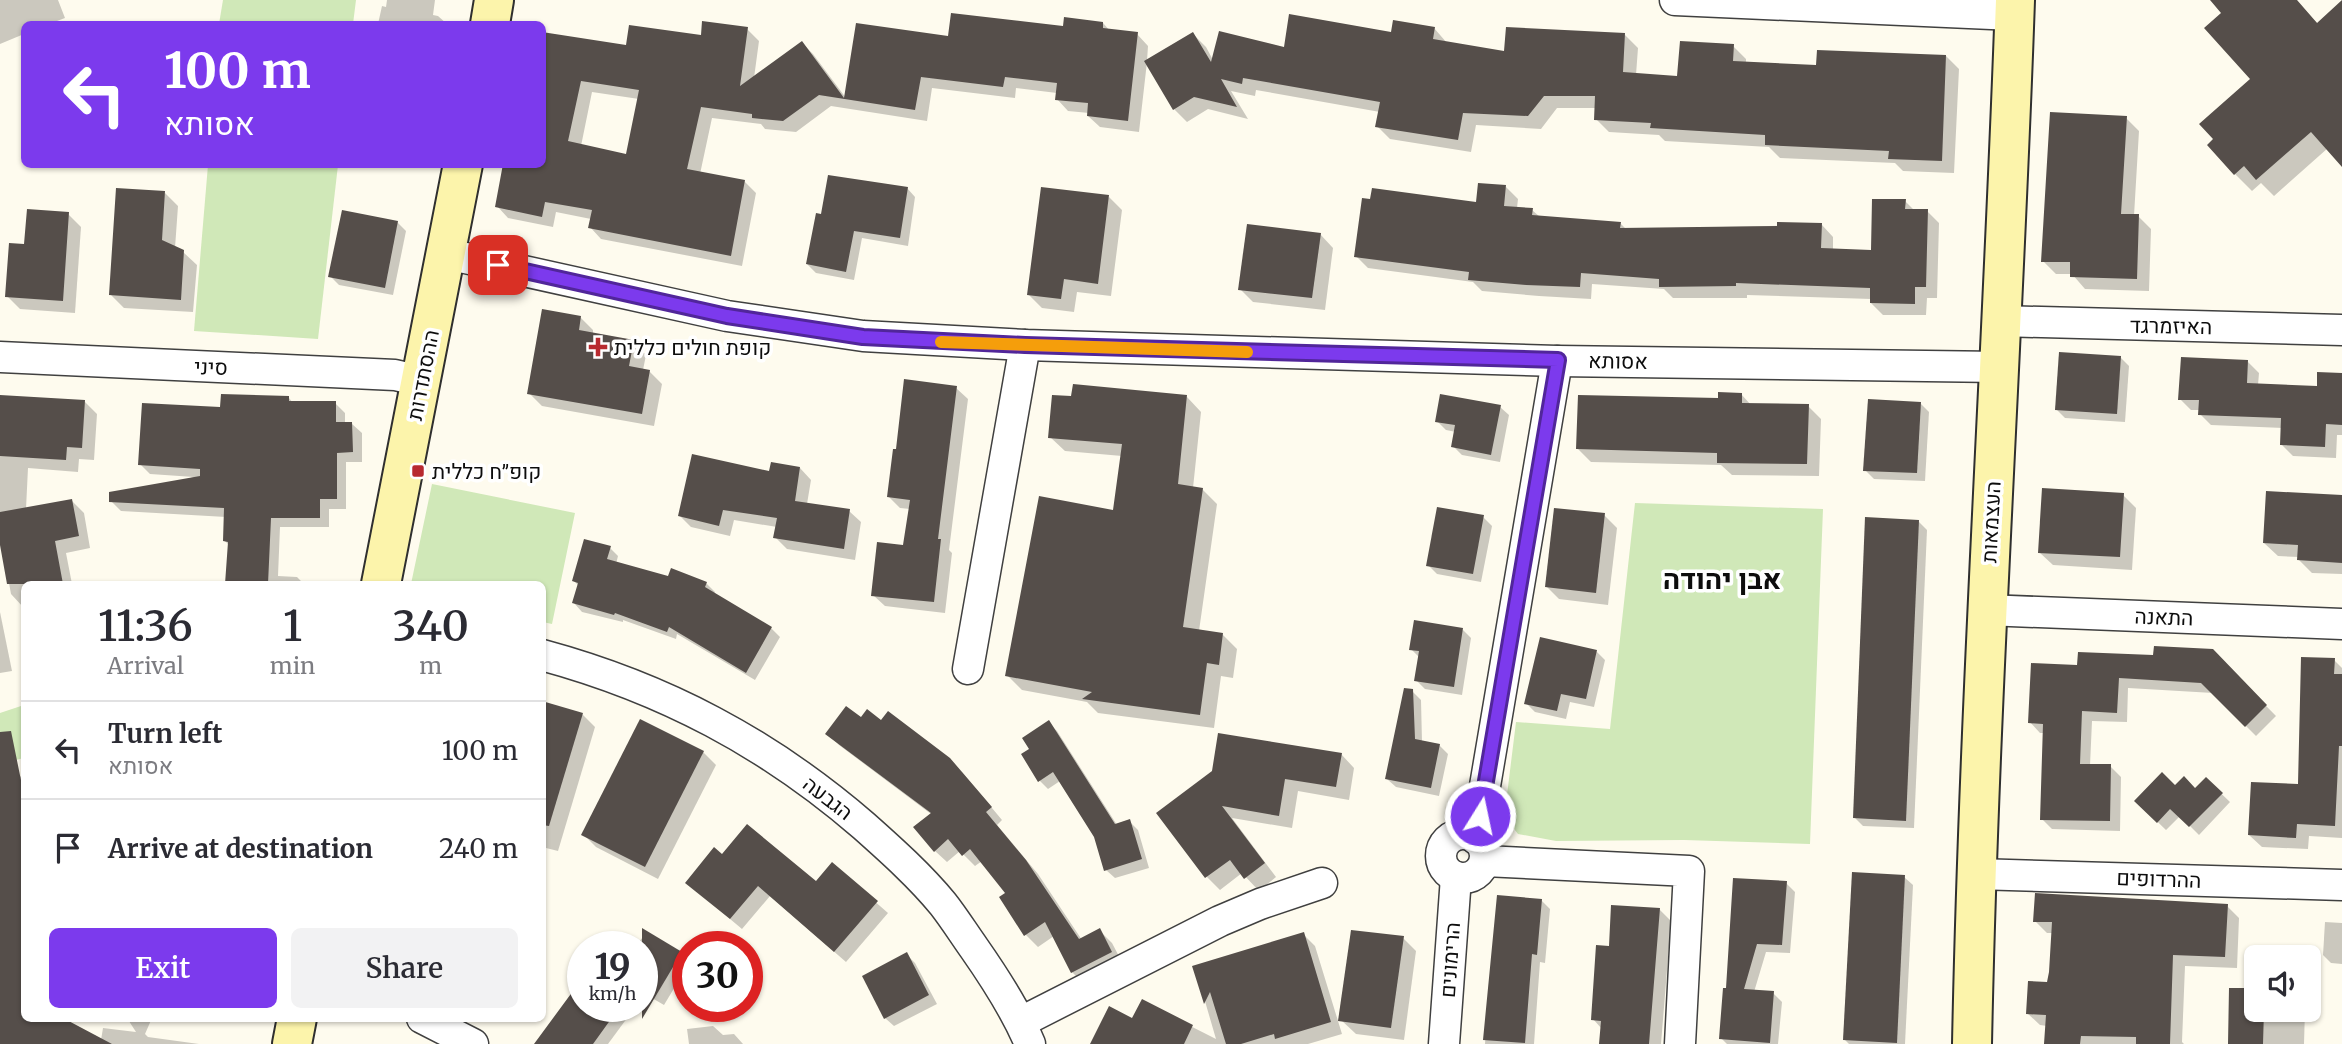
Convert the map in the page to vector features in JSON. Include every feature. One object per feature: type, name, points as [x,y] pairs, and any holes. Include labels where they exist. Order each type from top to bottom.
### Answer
[{"type":"street","points":[[490,21],[494,0]]},
{"type":"street","points":[[1675,0],[2015,7]]},
{"type":"street","name":"העצמאות","points":[[1972,1044],[1986,610],[2000,367],[2015,7]]},
{"type":"street","name":"ההסתדרות","points":[[382,581],[462,168]]},
{"type":"street","name":"אסותא","points":[[447,254],[752,320],[863,337],[1025,345],[1558,360],[2000,367]]},
{"type":"street","name":"האיזמרגד","points":[[2000,321],[2342,330]]},
{"type":"street","points":[[968,669],[1025,345]]},
{"type":"street","name":"סיני","points":[[0,358],[395,375],[421,381]]},
{"type":"street","points":[[1558,360],[1480,850],[1689,870],[1680,1044]]},
{"type":"street","name":"התאנה","points":[[1986,610],[2342,624]]},
{"type":"street","name":"הגבעה","points":[[546,656],[639,686],[711,718],[780,760],[839,804],[893,852],[943,904],[986,966],[1026,1033]]},
{"type":"street","name":"הרימונים","points":[[1444,1044],[1456,877],[1445,868],[1442,860],[1445,845],[1450,839],[1462,835],[1480,850]]},
{"type":"street","name":"ההרדופים","points":[[1976,874],[2342,885]]},
{"type":"street","points":[[1026,1033],[1220,921],[1322,883]]},
{"type":"street","points":[[292,1044],[296,1022]]},
{"type":"street","points":[[430,1022],[473,1044]]},
{"type":"green space","points":[[223,0],[356,0],[353,21],[220,21]]},
{"type":"green space","points":[[208,168],[338,168],[318,339],[194,331]]},
{"type":"green space","points":[[432,484],[575,513],[552,624],[546,623],[546,581],[412,581]]},
{"type":"green space","points":[[1635,503],[1823,509],[1810,844],[1684,840],[1556,841],[1518,834],[1511,825],[1506,803],[1516,722],[1610,729]]},
{"type":"green space","points":[[21,706],[21,759],[0,764],[0,713]]},
{"type":"building","points":[[2210,0],[2297,0],[2317,23],[2342,0],[2342,167],[2311,132],[2256,180],[2244,166],[2234,175],[2207,145],[2213,139],[2199,124],[2250,79],[2204,28],[2221,13]]},
{"type":"building","points":[[951,13],[1063,26],[1064,17],[1103,22],[1103,28],[1138,32],[1128,121],[1087,116],[1088,103],[1055,100],[1057,83],[1005,77],[1003,87],[921,77],[915,110],[819,95],[783,121],[752,118],[752,114],[701,107],[687,169],[745,180],[731,256],[588,228],[592,210],[545,202],[542,217],[495,207],[502,168],[546,168],[546,33],[626,45],[629,25],[701,35],[702,21],[748,27],[740,86],[802,41],[844,98],[856,23],[948,36]],"holes":[[[581,81],[639,90],[626,154],[568,141]]]},
{"type":"building","points":[[1289,14],[1391,32],[1393,20],[1435,27],[1433,39],[1504,51],[1506,27],[1625,33],[1623,72],[1677,76],[1680,41],[1734,44],[1733,61],[1816,65],[1817,50],[1946,55],[1942,161],[1888,159],[1889,151],[1765,145],[1765,135],[1650,128],[1651,123],[1594,120],[1595,96],[1544,96],[1528,116],[1463,113],[1458,140],[1375,127],[1380,102],[1243,78],[1242,84],[1221,79],[1237,107],[1194,97],[1173,110],[1144,61],[1193,32],[1211,62],[1219,31],[1284,47]]},
{"type":"building","points":[[2050,112],[2127,116],[2121,214],[2139,214],[2137,279],[2070,277],[2070,262],[2041,262]]},
{"type":"building","points":[[828,175],[908,187],[900,238],[854,231],[846,272],[806,264],[816,213],[821,214]]},
{"type":"building","points":[[1478,183],[1506,185],[1504,206],[1533,208],[1532,215],[1621,222],[1620,228],[1777,226],[1777,222],[1822,223],[1821,248],[1871,250],[1872,199],[1906,199],[1905,209],[1928,209],[1926,287],[1915,287],[1915,304],[1870,303],[1870,288],[1736,283],[1736,286],[1659,287],[1659,279],[1581,273],[1580,287],[1526,285],[1468,280],[1469,272],[1354,257],[1362,198],[1370,199],[1372,188],[1476,202]]},
{"type":"building","points":[[1041,187],[1109,195],[1098,284],[1064,279],[1061,299],[1027,295]]},
{"type":"building","points":[[116,188],[165,191],[162,240],[184,250],[181,300],[109,295]]},
{"type":"building","points":[[27,209],[69,212],[63,301],[5,297],[9,243],[24,244]]},
{"type":"building","points":[[342,210],[398,221],[385,288],[328,277]]},
{"type":"building","points":[[1247,224],[1321,233],[1312,298],[1238,290]]},
{"type":"building","points":[[542,309],[581,316],[579,330],[634,340],[629,366],[650,370],[642,414],[527,394]]},
{"type":"building","points":[[2059,352],[2121,356],[2117,414],[2055,410]]},
{"type":"building","points":[[2181,357],[2248,360],[2247,383],[2317,386],[2317,372],[2342,373],[2342,425],[2326,424],[2325,447],[2280,445],[2281,418],[2198,415],[2199,400],[2178,400]]},
{"type":"building","points":[[904,379],[957,386],[938,539],[941,539],[934,602],[871,596],[877,542],[903,545],[910,500],[887,497]]},
{"type":"building","points":[[1073,384],[1187,395],[1178,484],[1203,488],[1183,627],[1223,633],[1219,665],[1207,663],[1200,715],[1082,699],[1092,692],[1005,676],[1039,496],[1113,510],[1122,444],[1048,438],[1052,395],[1071,396]]},
{"type":"building","points":[[1718,392],[1742,393],[1742,403],[1809,404],[1807,464],[1717,463],[1717,453],[1576,449],[1578,395],[1718,398]]},
{"type":"building","points":[[221,394],[289,396],[289,401],[336,401],[336,422],[352,422],[353,452],[337,453],[337,499],[320,499],[320,518],[271,518],[268,581],[225,581],[228,542],[223,541],[224,508],[109,502],[109,492],[200,476],[200,469],[138,465],[142,403],[220,407]]},
{"type":"building","points":[[1440,394],[1501,405],[1491,455],[1451,447],[1455,425],[1435,422]]},
{"type":"building","points":[[0,395],[85,400],[82,448],[67,447],[66,460],[0,456]]},
{"type":"building","points":[[1868,399],[1921,402],[1917,473],[1863,471]]},
{"type":"building","points":[[692,454],[769,471],[771,462],[800,467],[795,501],[850,509],[844,549],[773,538],[777,518],[723,510],[719,526],[678,516]]},
{"type":"building","points":[[2042,488],[2124,493],[2120,557],[2038,553]]},
{"type":"building","points":[[2266,491],[2342,495],[2342,563],[2297,560],[2298,545],[2263,543]]},
{"type":"building","points":[[72,499],[79,536],[55,541],[62,581],[21,581],[21,584],[7,584],[0,545],[0,512]]},
{"type":"building","points":[[1437,507],[1484,515],[1473,574],[1426,566]]},
{"type":"building","points":[[1554,508],[1605,513],[1596,593],[1545,587]]},
{"type":"building","points":[[1865,517],[1919,520],[1906,821],[1853,818]]},
{"type":"building","points":[[584,539],[611,546],[607,559],[668,576],[671,568],[707,582],[705,587],[772,627],[746,673],[669,627],[667,632],[615,613],[614,615],[572,603],[578,583],[572,581]]},
{"type":"building","points":[[1414,620],[1463,628],[1454,687],[1414,681],[1419,651],[1409,650]]},
{"type":"building","points":[[1540,637],[1597,650],[1586,699],[1561,694],[1557,711],[1524,704]]},
{"type":"building","points":[[2154,646],[2213,649],[2267,705],[2245,727],[2201,683],[2119,678],[2117,713],[2082,711],[2080,764],[2111,764],[2110,821],[2040,820],[2043,724],[2028,723],[2031,663],[2077,665],[2078,652],[2153,655]]},
{"type":"building","points":[[2301,657],[2335,658],[2334,674],[2342,674],[2342,746],[2339,746],[2335,826],[2297,824],[2296,838],[2248,835],[2251,782],[2298,784]]},
{"type":"building","points":[[1404,688],[1413,689],[1415,739],[1440,744],[1431,788],[1385,779]]},
{"type":"building","points":[[546,702],[583,713],[549,826],[546,826]]},
{"type":"building","points":[[846,706],[861,717],[867,709],[881,720],[888,711],[950,758],[992,807],[986,812],[1026,860],[1079,939],[1100,928],[1112,952],[1071,973],[1045,922],[1024,936],[999,897],[1005,893],[970,849],[962,856],[948,839],[934,852],[913,827],[931,813],[825,734]]},
{"type":"building","points":[[640,719],[704,751],[645,867],[581,835]]},
{"type":"building","points":[[1049,720],[1115,824],[1130,819],[1142,859],[1104,871],[1094,837],[1053,772],[1038,782],[1021,754],[1029,749],[1022,738]]},
{"type":"building","points":[[11,731],[21,780],[21,1022],[71,1022],[112,1044],[0,1044],[0,732]]},
{"type":"building","points":[[1218,733],[1342,753],[1336,787],[1285,779],[1279,816],[1222,806],[1265,863],[1244,879],[1230,860],[1205,878],[1156,813],[1212,771]]},
{"type":"building","points":[[2162,772],[2175,785],[2184,776],[2195,788],[2206,777],[2223,793],[2189,827],[2170,809],[2157,823],[2134,801]]},
{"type":"building","points":[[747,824],[816,881],[832,862],[878,901],[834,952],[758,886],[730,919],[685,883],[714,847],[722,854]]},
{"type":"building","points":[[1852,872],[1905,875],[1897,1043],[1843,1040]]},
{"type":"building","points":[[1733,878],[1787,881],[1782,945],[1757,944],[1744,989],[1774,991],[1770,1043],[1719,1039],[1723,988],[1726,988]]},
{"type":"building","points":[[2035,893],[2228,904],[2225,957],[2173,955],[2170,1044],[2136,1044],[2136,1037],[2081,1036],[2080,1044],[2044,1044],[2046,1015],[2026,1014],[2028,981],[2047,982],[2049,972],[2052,922],[2033,922]]},
{"type":"building","points":[[1497,895],[1542,899],[1537,955],[1532,954],[1525,1043],[1483,1040]]},
{"type":"building","points":[[1611,905],[1660,908],[1649,1044],[1599,1044],[1601,1021],[1591,1020],[1596,945],[1609,946]]},
{"type":"building","points":[[1351,930],[1404,936],[1391,1028],[1338,1021]]},
{"type":"building","points":[[1304,932],[1331,1022],[1275,1039],[1274,1034],[1241,1044],[1226,1044],[1210,992],[1204,1004],[1192,966]]},
{"type":"building","points":[[658,938],[672,946],[672,969],[658,992]]},
{"type":"building","points":[[907,952],[929,995],[884,1019],[862,976]]},
{"type":"building","points":[[2229,988],[2244,988],[2244,1022],[2264,1022],[2263,1044],[2228,1044]]},
{"type":"building","points":[[567,999],[567,1022],[609,1022],[593,1044],[534,1044]]},
{"type":"building","points":[[1142,999],[1193,1025],[1184,1044],[1090,1044],[1109,1006],[1132,1018]]},
{"type":"slow traffic","points":[[941,342],[1247,352]]},
{"type":"place","name":"קופת חולים כללית","points":[[598,347]]},
{"type":"place","name":"קופ״ח כללית","points":[[418,471]]},
{"type":"district","name":"אבן יהודה","points":[[1722,579]]},
{"type":"route","points":[[498,265],[727,316],[863,337],[1025,345],[1558,360],[1480,816]]}]
